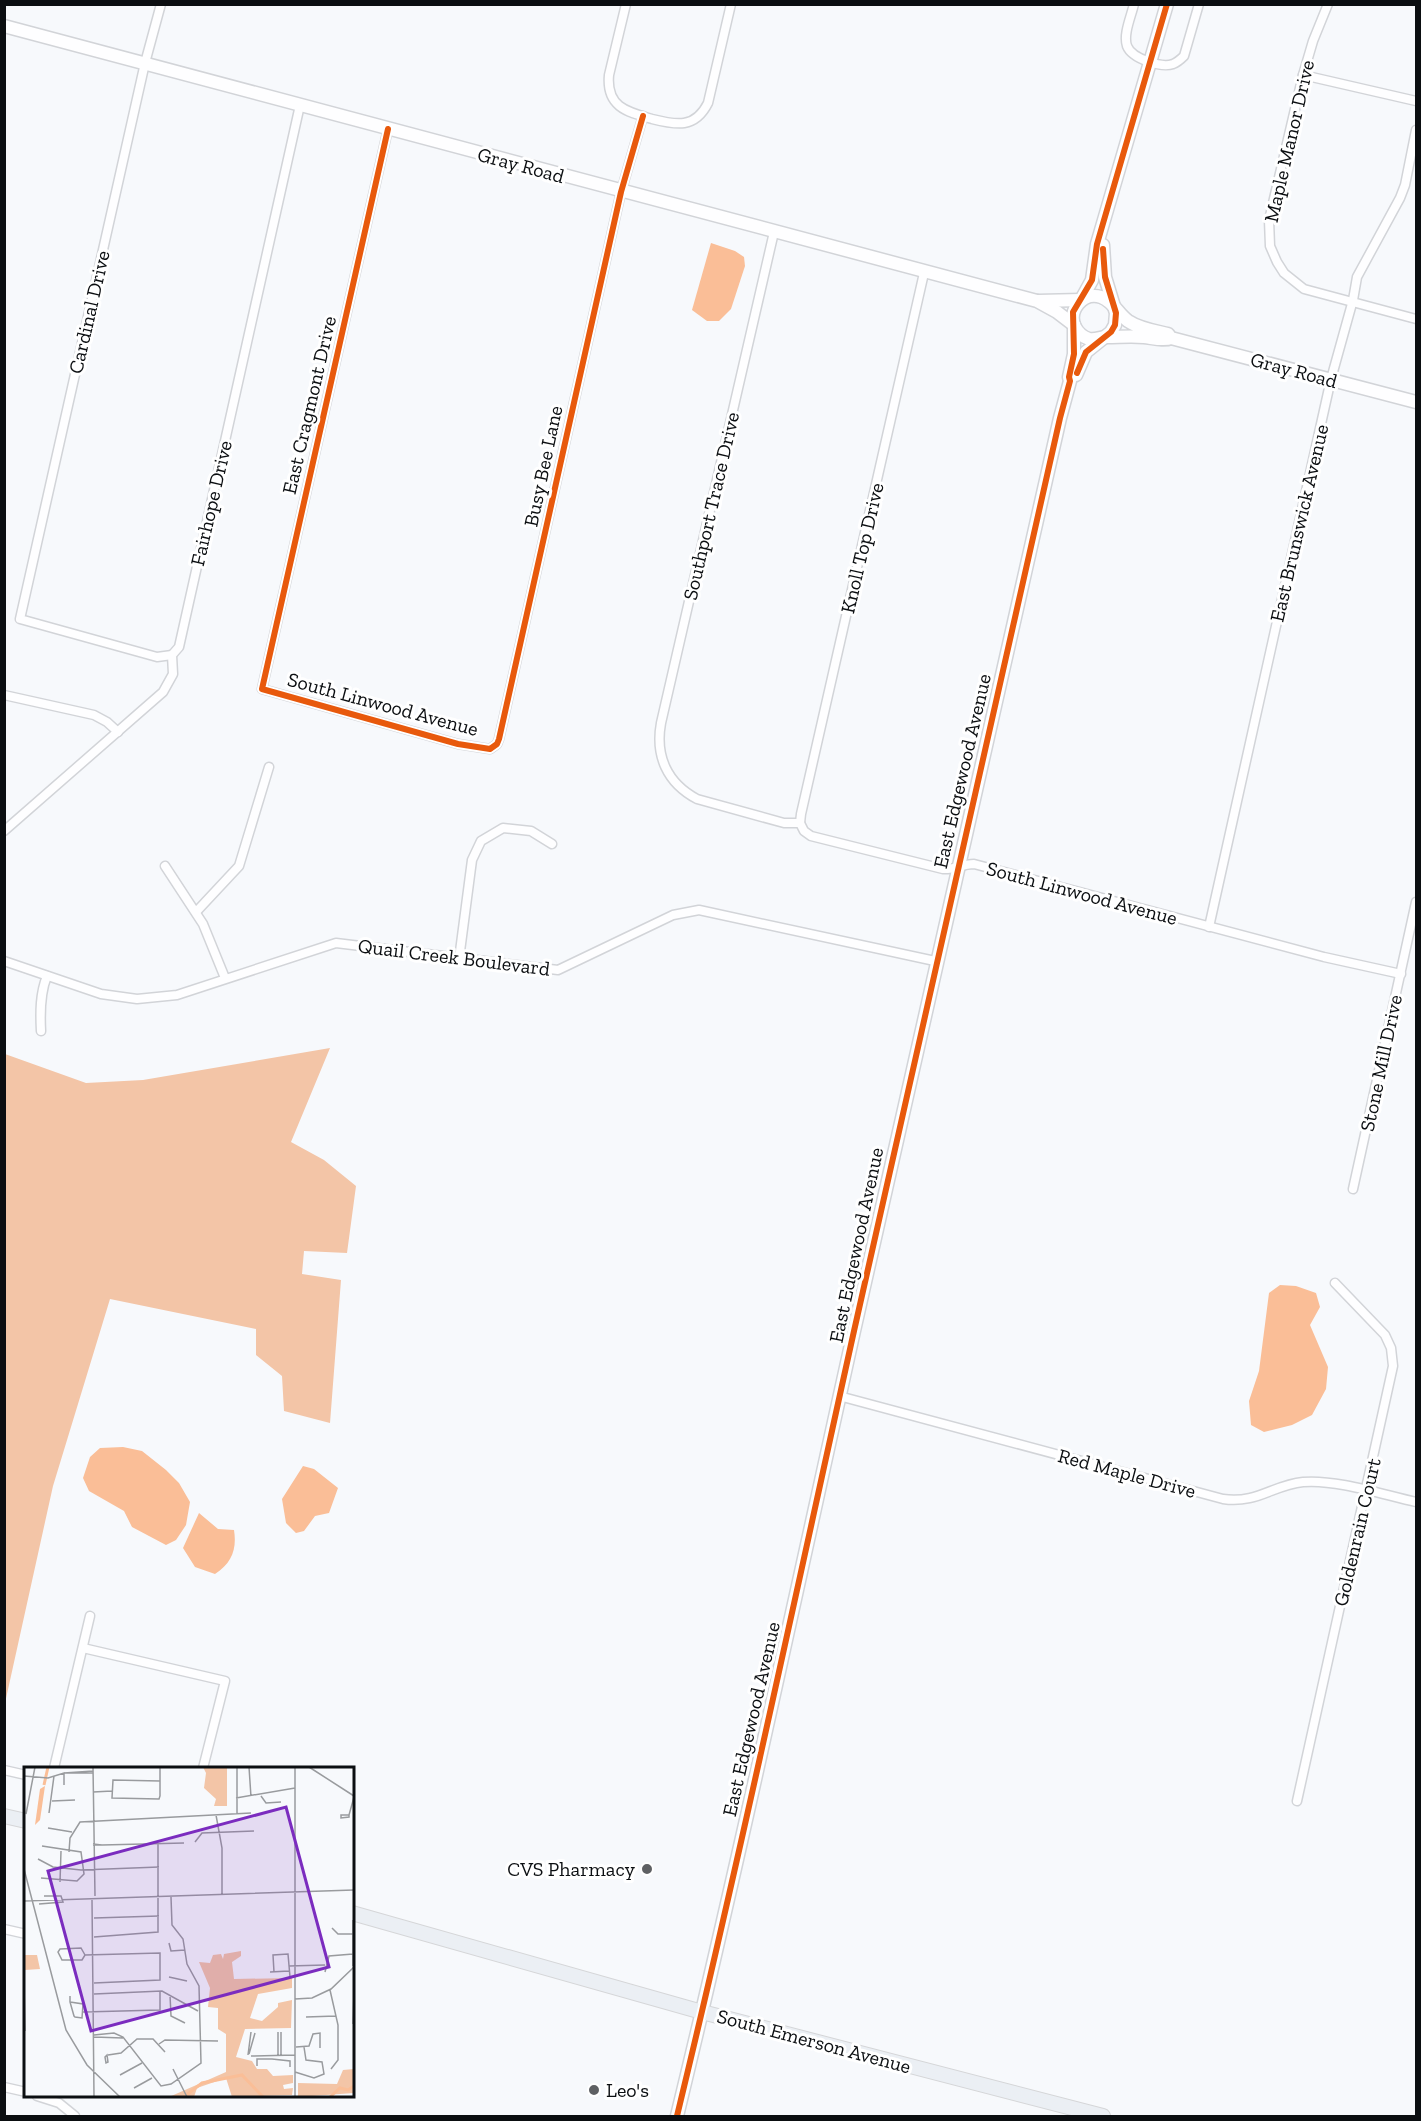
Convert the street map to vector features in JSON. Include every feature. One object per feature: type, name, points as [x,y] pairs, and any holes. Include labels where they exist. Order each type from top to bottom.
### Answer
[{"type":"main road","points":[[1101,235],[1105,277],[1116,313],[1115,325],[1105,337],[1091,339],[1083,337],[1074,325],[1073,312],[1092,280],[1097,244],[1167,4]]},
{"type":"main road","name":"Gray Road","points":[[4,26],[1037,302],[1057,312],[1074,325]]},
{"type":"main road","points":[[1081,300],[1088,296],[1096,296],[1104,298],[1114,306]]},
{"type":"main road","name":"Gray Road","points":[[1037,302],[1081,300]]},
{"type":"main road","name":"Gray Road","points":[[1114,306],[1122,316],[1134,324],[1168,334],[1171,338]]},
{"type":"main road","name":"East Edgewood Avenue","points":[[676,2116],[702,2012],[935,961],[1070,381],[1074,354],[1072,331],[1074,325]]},
{"type":"main road","name":"Gray Road","points":[[1105,337],[1167,340],[1171,338],[1416,402]]},
{"type":"main road","name":"East Edgewood Avenue","points":[[1070,381],[1074,379],[1086,352],[1105,337]]},
{"type":"main road","points":[[4,1816],[24,1821]]},
{"type":"main road","name":"South Emerson Avenue","points":[[354,1914],[702,2012],[1103,2116]]},
{"type":"street","name":"Cardinal Drive","points":[[161,4],[145,63],[20,620],[157,657],[172,655]]},
{"type":"street","points":[[626,4],[608,84],[612,98],[620,108],[628,112],[673,124],[694,120],[704,111],[709,99],[730,4]]},
{"type":"street","points":[[1134,4],[1126,36],[1127,45],[1133,54],[1150,62],[1172,64],[1184,56],[1199,4]]},
{"type":"street","name":"Maple Manor Drive","points":[[1328,4],[1313,41],[1303,75],[1269,220],[1270,246],[1278,265],[1297,284],[1316,293],[1353,300],[1416,319]]},
{"type":"street","points":[[1303,75],[1416,101]]},
{"type":"street","name":"Fairhope Drive","points":[[4,831],[118,732],[167,686],[173,674],[172,655],[179,646],[300,105]]},
{"type":"street","name":"Busy Bee Lane","points":[[495,747],[502,728],[621,192],[643,116]]},
{"type":"street","name":"East Cragmont Drive","points":[[262,689],[387,129]]},
{"type":"street","name":"East Brunswick Avenue","points":[[1209,927],[1331,379],[1353,300],[1357,277],[1400,198],[1405,185],[1416,130]]},
{"type":"street","name":"Southport Trace Drive","points":[[672,779],[660,753],[658,737],[774,232]]},
{"type":"street","name":"Knoll Top Drive","points":[[800,823],[924,273]]},
{"type":"street","name":"South Linwood Avenue","points":[[262,689],[458,744],[485,749],[495,747]]},
{"type":"street","points":[[4,695],[94,715],[107,722],[118,732]]},
{"type":"street","points":[[196,912],[239,866],[268,767]]},
{"type":"street","name":"South Linwood Avenue","points":[[672,779],[688,794],[706,802],[784,823],[800,823],[804,831],[811,836],[943,869],[949,870],[974,864],[1324,957],[1401,974]]},
{"type":"street","points":[[459,959],[472,860],[481,841],[503,828],[531,831],[552,844]]},
{"type":"street","points":[[165,866],[208,933],[225,978]]},
{"type":"street","name":"Stone Mill Drive","points":[[1353,1190],[1416,902]]},
{"type":"street","name":"Quail Creek Boulevard","points":[[4,961],[101,994],[137,999],[177,994],[336,944],[558,970],[673,915],[699,910],[935,961]]},
{"type":"street","points":[[41,1031],[42,989],[47,976]]},
{"type":"street","name":"Goldenrain Court","points":[[1297,1801],[1393,1366],[1391,1348],[1385,1335],[1377,1324],[1335,1283]]},
{"type":"street","name":"Red Maple Drive","points":[[839,1396],[1223,1499],[1251,1499],[1284,1486],[1324,1482],[1416,1502]]},
{"type":"street","points":[[54,1767],[90,1616]]},
{"type":"street","points":[[82,1648],[225,1681],[203,1767]]},
{"type":"street","points":[[4,1770],[24,1775]]},
{"type":"street","points":[[4,1929],[24,1934]]},
{"type":"street","points":[[4,2087],[24,2092]]},
{"type":"street","points":[[41,2097],[55,2101],[75,2116]]},
{"type":"shaded area","points":[[711,243],[735,251],[744,257],[745,266],[731,309],[719,321],[707,321],[692,310]]},
{"type":"shaded area","points":[[330,1048],[291,1142],[324,1160],[356,1186],[347,1253],[304,1251],[302,1274],[341,1280],[330,1423],[284,1411],[282,1376],[256,1355],[256,1329],[110,1299],[53,1486],[5,1703],[5,1054],[86,1083],[143,1080]]},
{"type":"shaded area","points":[[1280,1285],[1296,1286],[1316,1293],[1320,1307],[1310,1325],[1328,1367],[1326,1389],[1312,1415],[1292,1425],[1264,1432],[1251,1425],[1249,1401],[1259,1371],[1269,1293]]},
{"type":"shaded area","points":[[123,1447],[142,1451],[166,1470],[179,1483],[190,1502],[186,1525],[176,1540],[166,1545],[132,1527],[124,1511],[89,1491],[83,1478],[90,1457],[100,1448]]},
{"type":"shaded area","points":[[303,1466],[314,1469],[338,1488],[329,1513],[315,1516],[304,1531],[296,1533],[286,1523],[282,1499]]},
{"type":"shaded area","points":[[199,1513],[218,1529],[234,1530],[235,1543],[232,1555],[226,1565],[215,1574],[195,1567],[183,1548]]},
{"type":"cycle path","points":[[677,2116],[745,1822],[930,989],[1070,381],[1074,354],[1073,312],[1092,280],[1097,244],[1167,4]]},
{"type":"cycle path","points":[[388,129],[262,689],[458,744],[490,749],[497,744],[499,739],[621,192],[643,116]]},
{"type":"cycle path","points":[[1077,373],[1086,352],[1111,332],[1115,325],[1116,313],[1105,277],[1103,249]]},
{"type":"place","name":"CVS Pharmacy","points":[[647,1869]]},
{"type":"place","name":"Leo's","points":[[594,2090]]}]
